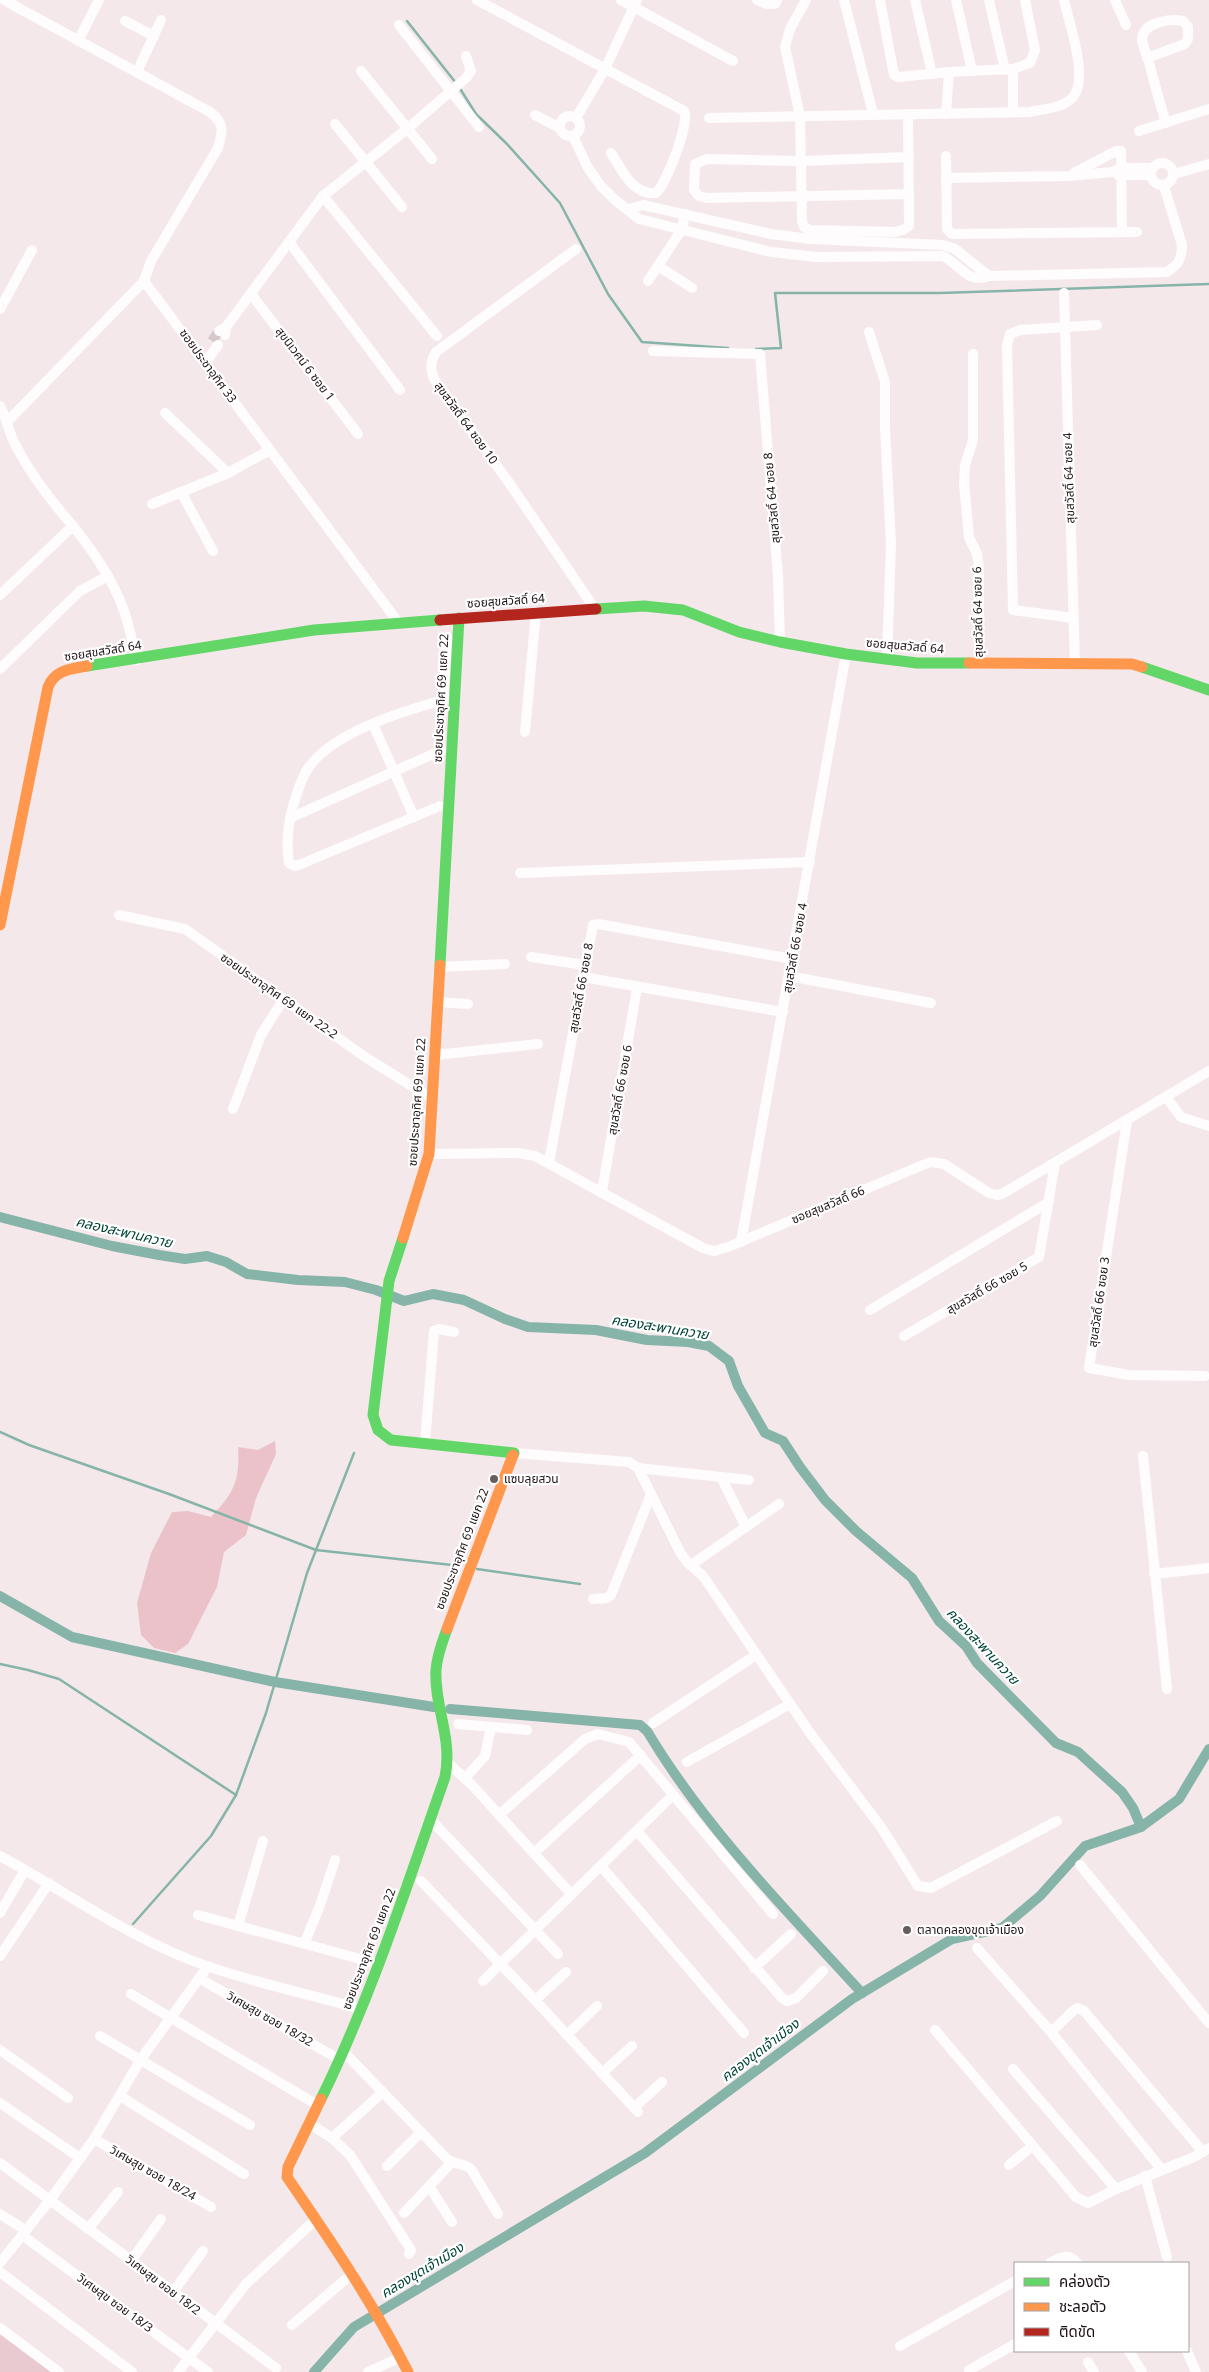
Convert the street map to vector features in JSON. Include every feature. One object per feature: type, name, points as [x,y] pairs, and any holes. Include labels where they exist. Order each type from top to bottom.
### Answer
[{"type":"street","points":[[78,41],[99,0]]},
{"type":"street","points":[[477,0],[680,108],[686,115],[681,137],[664,182],[656,193],[638,190],[628,179],[611,153]]},
{"type":"street","points":[[621,0],[636,4],[733,61]]},
{"type":"street","points":[[757,0],[767,4],[775,4],[777,0]]},
{"type":"street","points":[[806,0],[790,30],[785,47],[800,116],[801,196],[804,227],[810,230],[894,232],[909,226],[908,114]]},
{"type":"street","points":[[844,0],[873,114]]},
{"type":"street","points":[[880,0],[894,75],[900,77],[949,72],[1009,70],[1030,63],[1035,50],[1025,0]]},
{"type":"street","points":[[915,0],[932,74]]},
{"type":"street","points":[[956,0],[972,71]]},
{"type":"street","points":[[989,0],[1009,70],[1013,112]]},
{"type":"street","points":[[709,118],[1030,112],[1058,106],[1073,98],[1079,84],[1080,70],[1064,0]]},
{"type":"street","points":[[1115,0],[1126,25]]},
{"type":"street","points":[[6,1],[22,4],[78,41],[210,112],[219,119],[222,128],[218,148],[151,261],[144,281],[8,422]]},
{"type":"street","points":[[576,118],[605,69],[636,4]]},
{"type":"street","points":[[137,72],[162,20]]},
{"type":"street","points":[[125,21],[154,36]]},
{"type":"street","points":[[1147,58],[1185,44],[1188,40],[1188,27],[1183,21],[1165,21],[1145,31],[1142,39],[1147,58],[1166,123]]},
{"type":"street","points":[[399,25],[454,89],[479,127]]},
{"type":"street","points":[[223,331],[323,196],[407,129],[466,78],[471,71],[466,56]]},
{"type":"street","points":[[360,71],[432,159]]},
{"type":"street","points":[[946,114],[949,72]]},
{"type":"street","points":[[1139,131],[1209,109]]},
{"type":"street","points":[[535,115],[560,128],[564,134],[572,136],[588,168],[601,186],[639,219],[771,252],[817,256],[944,256],[955,263],[968,276],[979,280],[989,276],[1167,272],[1178,265],[1182,254],[1182,245],[1164,186]]},
{"type":"street","points":[[560,128],[563,119],[570,116],[576,118],[580,128],[572,136]]},
{"type":"street","points":[[335,124],[402,207]]},
{"type":"street","points":[[1069,176],[1119,150],[1122,232]]},
{"type":"street","points":[[946,156],[947,229],[952,234],[1138,232]]},
{"type":"street","points":[[909,157],[801,161],[701,161],[696,164],[694,190],[699,196],[707,198],[909,194]]},
{"type":"street","points":[[946,178],[1069,176],[1152,171],[1160,163],[1168,164],[1174,174]]},
{"type":"street","points":[[1174,174],[1209,164]]},
{"type":"street","points":[[1152,171],[1156,184],[1164,186],[1171,181],[1174,174]]},
{"type":"street","points":[[323,196],[437,336]]},
{"type":"street","points":[[629,209],[643,205],[763,232],[811,239],[943,245],[955,249],[989,276]]},
{"type":"street","points":[[649,221],[653,208]]},
{"type":"street","points":[[648,281],[682,229],[685,214]]},
{"type":"street","points":[[759,249],[763,232]]},
{"type":"street","points":[[811,239],[817,256]]},
{"type":"street","points":[[289,242],[400,390]]},
{"type":"street","points":[[943,245],[944,256]]},
{"type":"street","name":"สุขสวัสดิ์ 64 ซอย 10","points":[[576,249],[436,352],[431,359],[431,370],[434,379],[510,484],[595,609]]},
{"type":"street","points":[[0,309],[32,250]]},
{"type":"street","points":[[658,266],[692,288]]},
{"type":"street","name":"ซอยประชาอุทิศ 33","points":[[144,281],[398,622]]},
{"type":"street","name":"สุขสวัสดิ์ 64 ซอย 4","points":[[1064,293],[1075,664]]},
{"type":"street","name":"สุขนิเวศน์ 6 ซอย 1","points":[[251,294],[358,434]]},
{"type":"street","points":[[1074,618],[1019,612],[1014,610],[1012,604],[1006,346],[1010,334],[1020,330],[1097,325]]},
{"type":"street","points":[[869,332],[885,382],[885,428],[891,544],[887,659]]},
{"type":"street","points":[[203,359],[215,343]]},
{"type":"street","name":"สุขสวัสดิ์ 64 ซอย 8","points":[[653,350],[760,354],[778,576],[780,642]]},
{"type":"street","name":"สุขสวัสดิ์ 64 ซอย 6","points":[[973,354],[973,440],[965,465],[964,483],[969,537],[977,554],[979,567],[979,663]]},
{"type":"street","points":[[0,406],[8,422],[16,448],[43,490],[74,526],[108,576],[123,608],[137,660]]},
{"type":"street","points":[[166,412],[228,473]]},
{"type":"street","points":[[152,504],[228,473],[270,450]]},
{"type":"street","points":[[181,492],[213,550]]},
{"type":"street","points":[[0,595],[74,526]]},
{"type":"street","points":[[0,669],[80,591],[108,576]]},
{"type":"street","name":"ซอยสุขสวัสดิ์ 64","points":[[0,925],[24,799],[52,677],[66,670],[314,630],[398,622],[644,606],[683,610],[730,629],[780,642],[846,654],[917,663],[1132,664],[1209,690]]},
{"type":"street","points":[[525,732],[536,612]]},
{"type":"street","name":"ซอยประชาอุทิศ 69 แยก 22","points":[[408,2372],[388,2332],[353,2273],[287,2177],[288,2167],[342,2056],[379,1964],[431,1820],[449,1764],[449,1750],[436,1673],[439,1650],[514,1453],[391,1440],[383,1436],[374,1425],[373,1415],[389,1281],[425,1172],[429,1154],[459,618]]},
{"type":"street","points":[[442,700],[447,637]]},
{"type":"street","name":"สุขสวัสดิ์ 66 ซอย 4","points":[[741,1242],[846,654]]},
{"type":"street","points":[[440,806],[295,866],[289,861],[288,837],[290,818],[307,770],[334,744],[373,724],[455,697]]},
{"type":"street","points":[[373,724],[414,817]]},
{"type":"street","points":[[290,818],[442,750]]},
{"type":"street","points":[[520,873],[810,862]]},
{"type":"street","name":"ซอยประชาอุทิศ 69 แยก 22-2","points":[[119,915],[186,929],[365,1057],[431,1098]]},
{"type":"street","name":"สุขสวัสดิ์ 66 ซอย 8","points":[[549,1162],[593,925],[598,924],[792,958]]},
{"type":"street","points":[[531,957],[585,965]]},
{"type":"street","points":[[440,967],[505,964]]},
{"type":"street","points":[[789,976],[931,1003]]},
{"type":"street","points":[[583,977],[637,988],[783,1012]]},
{"type":"street","name":"สุขสวัสดิ์ 66 ซอย 6","points":[[602,1192],[637,988]]},
{"type":"street","points":[[233,1109],[261,1035],[283,1000]]},
{"type":"street","points":[[437,1002],[468,1004]]},
{"type":"street","points":[[435,1055],[538,1044]]},
{"type":"street","name":"ซอยสุขสวัสดิ์ 66","points":[[429,1154],[518,1153],[535,1156],[708,1250],[728,1247],[741,1242],[930,1162],[944,1164],[989,1193],[997,1195],[1128,1121],[1209,1072]]},
{"type":"street","points":[[1166,1097],[1181,1117],[1209,1126]]},
{"type":"street","name":"สุขสวัสดิ์ 66 ซอย 3","points":[[1128,1121],[1089,1368],[1134,1376],[1205,1376]]},
{"type":"street","name":"สุขสวัสดิ์ 66 ซอย 5","points":[[904,1336],[1039,1258],[1055,1163]]},
{"type":"street","points":[[870,1310],[1049,1202]]},
{"type":"street","points":[[425,1443],[434,1331],[439,1329],[454,1332]]},
{"type":"street","points":[[514,1453],[629,1462],[638,1468],[749,1480]]},
{"type":"street","points":[[1143,1456],[1167,1689]]},
{"type":"street","points":[[638,1468],[680,1552],[703,1576],[790,1704],[881,1826],[918,1886],[931,1888],[1057,1821]]},
{"type":"street","points":[[721,1477],[746,1527]]},
{"type":"street","points":[[594,1599],[607,1598],[611,1595],[651,1494]]},
{"type":"street","points":[[691,1565],[779,1504]]},
{"type":"street","points":[[1154,1574],[1209,1568]]},
{"type":"street","points":[[653,1723],[756,1655]]},
{"type":"street","points":[[686,1762],[790,1704]]},
{"type":"street","points":[[458,1724],[527,1730]]},
{"type":"street","points":[[465,1778],[485,1756],[491,1727]]},
{"type":"street","points":[[499,1814],[585,1738],[598,1734],[629,1742],[773,1914]]},
{"type":"street","points":[[534,1852],[641,1755]]},
{"type":"street","points":[[449,1764],[465,1778],[572,1894]]},
{"type":"street","points":[[483,1980],[673,1795]]},
{"type":"street","points":[[431,1820],[558,1954]]},
{"type":"street","points":[[637,1830],[754,1968],[782,1998],[787,2001],[796,1998],[823,1972]]},
{"type":"street","points":[[238,1926],[263,1841]]},
{"type":"street","points":[[0,1856],[141,1938],[208,1966],[361,2009]]},
{"type":"street","points":[[304,1944],[319,1908],[335,1860]]},
{"type":"street","points":[[1080,1865],[1209,2023]]},
{"type":"street","points":[[601,1866],[744,2033]]},
{"type":"street","points":[[0,1913],[25,1870]]},
{"type":"street","points":[[420,1882],[535,2000],[636,2110],[662,2082]]},
{"type":"street","points":[[0,1956],[49,1883]]},
{"type":"street","points":[[198,1915],[379,1964]]},
{"type":"street","points":[[754,1968],[791,1934]]},
{"type":"street","points":[[977,1948],[1051,2032],[1162,2170]]},
{"type":"street","points":[[0,2264],[94,2139],[141,2060],[208,1966]]},
{"type":"street","points":[[535,2000],[566,1972]]},
{"type":"street","name":"วิเศษสุข ซอย 18/32","points":[[199,1978],[342,2056],[383,2092],[451,2163]]},
{"type":"street","points":[[130,1994],[319,2106]]},
{"type":"street","points":[[567,2035],[597,2006]]},
{"type":"street","points":[[934,2030],[1076,2197],[1082,2201],[1093,2202],[1116,2189],[1206,2150],[1084,2011],[1078,2008],[1074,2010],[1051,2032]]},
{"type":"street","points":[[100,2036],[250,2125]]},
{"type":"street","points":[[602,2073],[632,2046]]},
{"type":"street","points":[[0,2050],[68,2098]]},
{"type":"street","points":[[1013,2069],[1116,2189]]},
{"type":"street","points":[[332,2138],[383,2092]]},
{"type":"street","points":[[120,2096],[244,2174]]},
{"type":"street","points":[[0,2103],[80,2158]]},
{"type":"street","points":[[310,2124],[332,2138],[350,2155],[412,2250],[410,2254]]},
{"type":"street","points":[[387,2166],[421,2132]]},
{"type":"street","name":"วิเศษสุข ซอย 18/24","points":[[94,2139],[211,2207]]},
{"type":"street","points":[[1009,2165],[1032,2146]]},
{"type":"street","name":"วิเศษสุข ซอย 18/2","points":[[0,2163],[276,2368]]},
{"type":"street","points":[[404,2213],[451,2163],[466,2164],[471,2169],[498,2214]]},
{"type":"street","points":[[1145,2176],[1167,2257]]},
{"type":"street","points":[[428,2186],[452,2222]]},
{"type":"street","points":[[88,2229],[118,2192]]},
{"type":"street","name":"วิเศษสุข ซอย 18/3","points":[[0,2214],[208,2372]]},
{"type":"street","points":[[131,2261],[161,2220]]},
{"type":"street","points":[[178,2372],[246,2284],[315,2220]]},
{"type":"street","points":[[173,2292],[203,2251]]},
{"type":"street","points":[[1052,2262],[1064,2256],[1071,2257],[1076,2262]]},
{"type":"street","points":[[0,2272],[132,2372]]},
{"type":"street","points":[[292,2325],[353,2273]]},
{"type":"street","points":[[900,2346],[1014,2282]]},
{"type":"street","points":[[0,2328],[59,2372]]},
{"type":"street","points":[[969,2370],[1014,2345]]},
{"type":"street","points":[[1130,2352],[1142,2372]]},
{"type":"street","points":[[1187,2352],[1196,2372]]},
{"type":"street","points":[[368,2372],[401,2358]]},
{"type":"street","points":[[1088,2362],[1094,2372]]},
{"type":"shaded area","points":[[275,1441],[276,1454],[256,1498],[246,1535],[224,1552],[217,1587],[188,1644],[175,1653],[154,1648],[141,1635],[137,1603],[151,1553],[172,1512],[188,1511],[211,1517],[225,1501],[234,1486],[238,1469],[238,1447],[258,1450]]},
{"type":"shaded area","points":[[0,2328],[59,2372],[0,2372]]},
{"type":"waterway","points":[[407,21],[456,83]]},
{"type":"waterway","points":[[459,87],[476,114],[507,144],[560,203],[608,294],[642,342],[728,348]]},
{"type":"waterway","points":[[756,349],[781,348],[775,293],[940,293],[1209,284]]},
{"type":"waterway","name":"คลองสะพานควาย","points":[[0,1217],[112,1246],[159,1255],[185,1259],[207,1256],[226,1262],[247,1274],[298,1280],[345,1282],[376,1290],[404,1301],[433,1294],[464,1300],[505,1319],[528,1327],[596,1330],[647,1340],[688,1342],[709,1346],[729,1361],[738,1386],[765,1433],[783,1441],[825,1500],[856,1531],[912,1578],[939,1621],[966,1646],[977,1663],[1056,1743],[1078,1752],[1122,1792],[1133,1808],[1141,1827]]},
{"type":"waterway","points":[[0,1432],[29,1445],[169,1494],[316,1550],[461,1566]]},
{"type":"waterway","points":[[133,1924],[211,1836],[236,1795],[266,1713],[307,1573],[354,1453]]},
{"type":"waterway","points":[[477,1569],[580,1584]]},
{"type":"waterway","points":[[0,1596],[72,1637],[275,1682],[434,1707]]},
{"type":"waterway","points":[[0,1664],[59,1679],[236,1795]]},
{"type":"waterway","points":[[450,1709],[640,1725],[647,1731],[670,1767],[720,1835],[862,1993]]},
{"type":"waterway","name":"คลองขุดเจ้าเมือง","points":[[314,2372],[354,2327],[645,2153],[852,1999],[952,1939],[1002,1928],[1040,1896],[1085,1846],[1141,1827],[1179,1799],[1209,1749]]},
{"type":"tunnel","points":[[212,341],[219,331]]},
{"type":"traffic: fast","points":[[596,609],[644,606],[683,610],[739,632],[780,642],[846,654],[917,663],[969,663]]},
{"type":"traffic: fast","points":[[440,965],[459,618]]},
{"type":"traffic: fast","points":[[87,666],[314,630],[440,620]]},
{"type":"traffic: fast","points":[[1142,667],[1209,690]]},
{"type":"traffic: fast","points":[[403,1238],[389,1281],[373,1415],[378,1430],[391,1440],[514,1453],[513,1455]]},
{"type":"traffic: fast","points":[[321,2099],[373,1980],[445,1777],[447,1749],[436,1684],[436,1670],[447,1629]]},
{"type":"traffic: slow","points":[[969,663],[1132,664],[1142,667]]},
{"type":"traffic: slow","points":[[0,925],[48,687],[51,681],[64,671],[87,666]]},
{"type":"traffic: slow","points":[[403,1238],[429,1154],[440,965]]},
{"type":"traffic: slow","points":[[447,1629],[513,1455]]},
{"type":"traffic: slow","points":[[321,2099],[288,2167],[287,2177],[366,2297],[408,2372]]},
{"type":"traffic: jam","points":[[440,620],[596,609]]},
{"type":"place","name":"แซบลุยสวน","points":[[494,1479]]},
{"type":"place","name":"ตลาดคลองขุดเจ้าเมือง","points":[[907,1930]]}]
